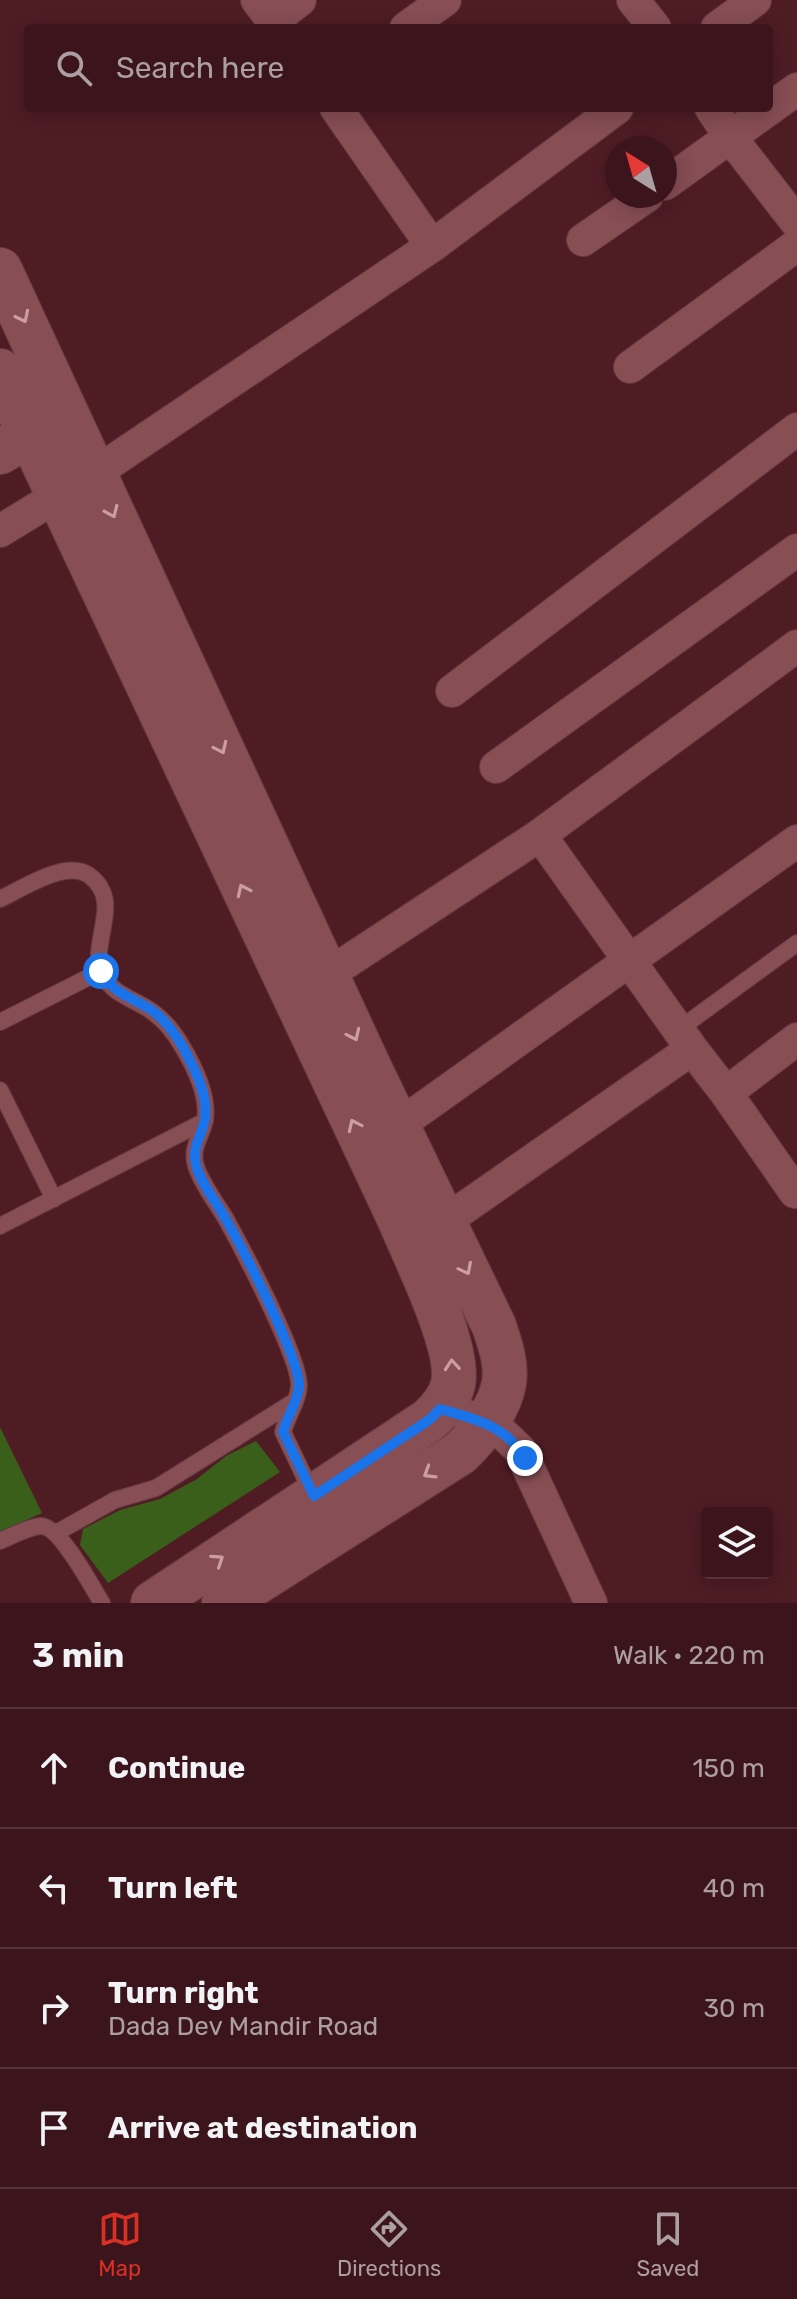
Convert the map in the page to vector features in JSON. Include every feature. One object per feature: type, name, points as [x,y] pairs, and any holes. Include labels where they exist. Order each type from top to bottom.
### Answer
[{"type":"main road","points":[[0,270],[45,365],[33,433]]},
{"type":"main road","points":[[45,365],[3,385],[33,433],[57,495],[399,1218],[450,1347],[454,1368],[453,1384],[440,1409],[429,1420],[153,1603]]},
{"type":"main road","points":[[33,433],[95,473],[327,975],[494,1326],[502,1353],[504,1384],[486,1422],[460,1453],[224,1603]]},
{"type":"street","points":[[269,16],[300,0]]},
{"type":"street","points":[[412,24],[445,0]]},
{"type":"street","points":[[633,0],[652,24]]},
{"type":"street","points":[[722,24],[755,0]]},
{"type":"street","points":[[773,107],[797,89]]},
{"type":"street","points":[[339,112],[432,246]]},
{"type":"street","points":[[0,531],[95,473],[432,246],[612,112]]},
{"type":"street","points":[[714,112],[797,223]]},
{"type":"street","points":[[677,176],[766,112]]},
{"type":"street","points":[[583,240],[630,208]]},
{"type":"street","points":[[630,367],[797,245]]},
{"type":"street","points":[[452,691],[797,429]]},
{"type":"street","points":[[496,767],[797,550]]},
{"type":"street","points":[[327,975],[540,835],[797,646]]},
{"type":"street","points":[[540,835],[628,962],[795,1192],[797,1190]]},
{"type":"street","points":[[399,1125],[797,841]]},
{"type":"street","points":[[726,1093],[797,1039]]},
{"type":"street","points":[[444,1222],[685,1040]]},
{"type":"street","points":[[440,1409],[486,1422],[509,1438],[525,1458],[591,1603]]},
{"type":"lane","points":[[0,899],[61,871],[72,869],[89,876],[101,892],[106,909],[99,951],[101,971],[111,986],[153,1012],[182,1046],[205,1101],[205,1121],[194,1154],[196,1168],[227,1220],[279,1326],[299,1384],[283,1432],[314,1496]]},
{"type":"lane","points":[[685,1040],[797,943]]},
{"type":"lane","points":[[0,1022],[101,971]]},
{"type":"lane","points":[[0,1090],[54,1199]]},
{"type":"lane","points":[[0,1226],[205,1121]]},
{"type":"lane","points":[[56,1533],[115,1500],[156,1488],[296,1400]]},
{"type":"lane","points":[[0,1541],[41,1526],[56,1533],[102,1603]]},
{"type":"green space","points":[[0,1427],[42,1513],[0,1532]]},
{"type":"green space","points":[[256,1441],[280,1472],[108,1583],[80,1545],[83,1529],[120,1510],[160,1499],[197,1479],[226,1456]]},
{"type":"route","points":[[101,971],[111,986],[164,1022],[182,1046],[200,1083],[205,1101],[205,1121],[196,1141],[196,1168],[227,1220],[279,1326],[296,1372],[299,1384],[296,1400],[285,1424],[284,1439],[314,1496],[429,1420],[440,1409],[486,1422],[509,1438],[525,1458]]}]
